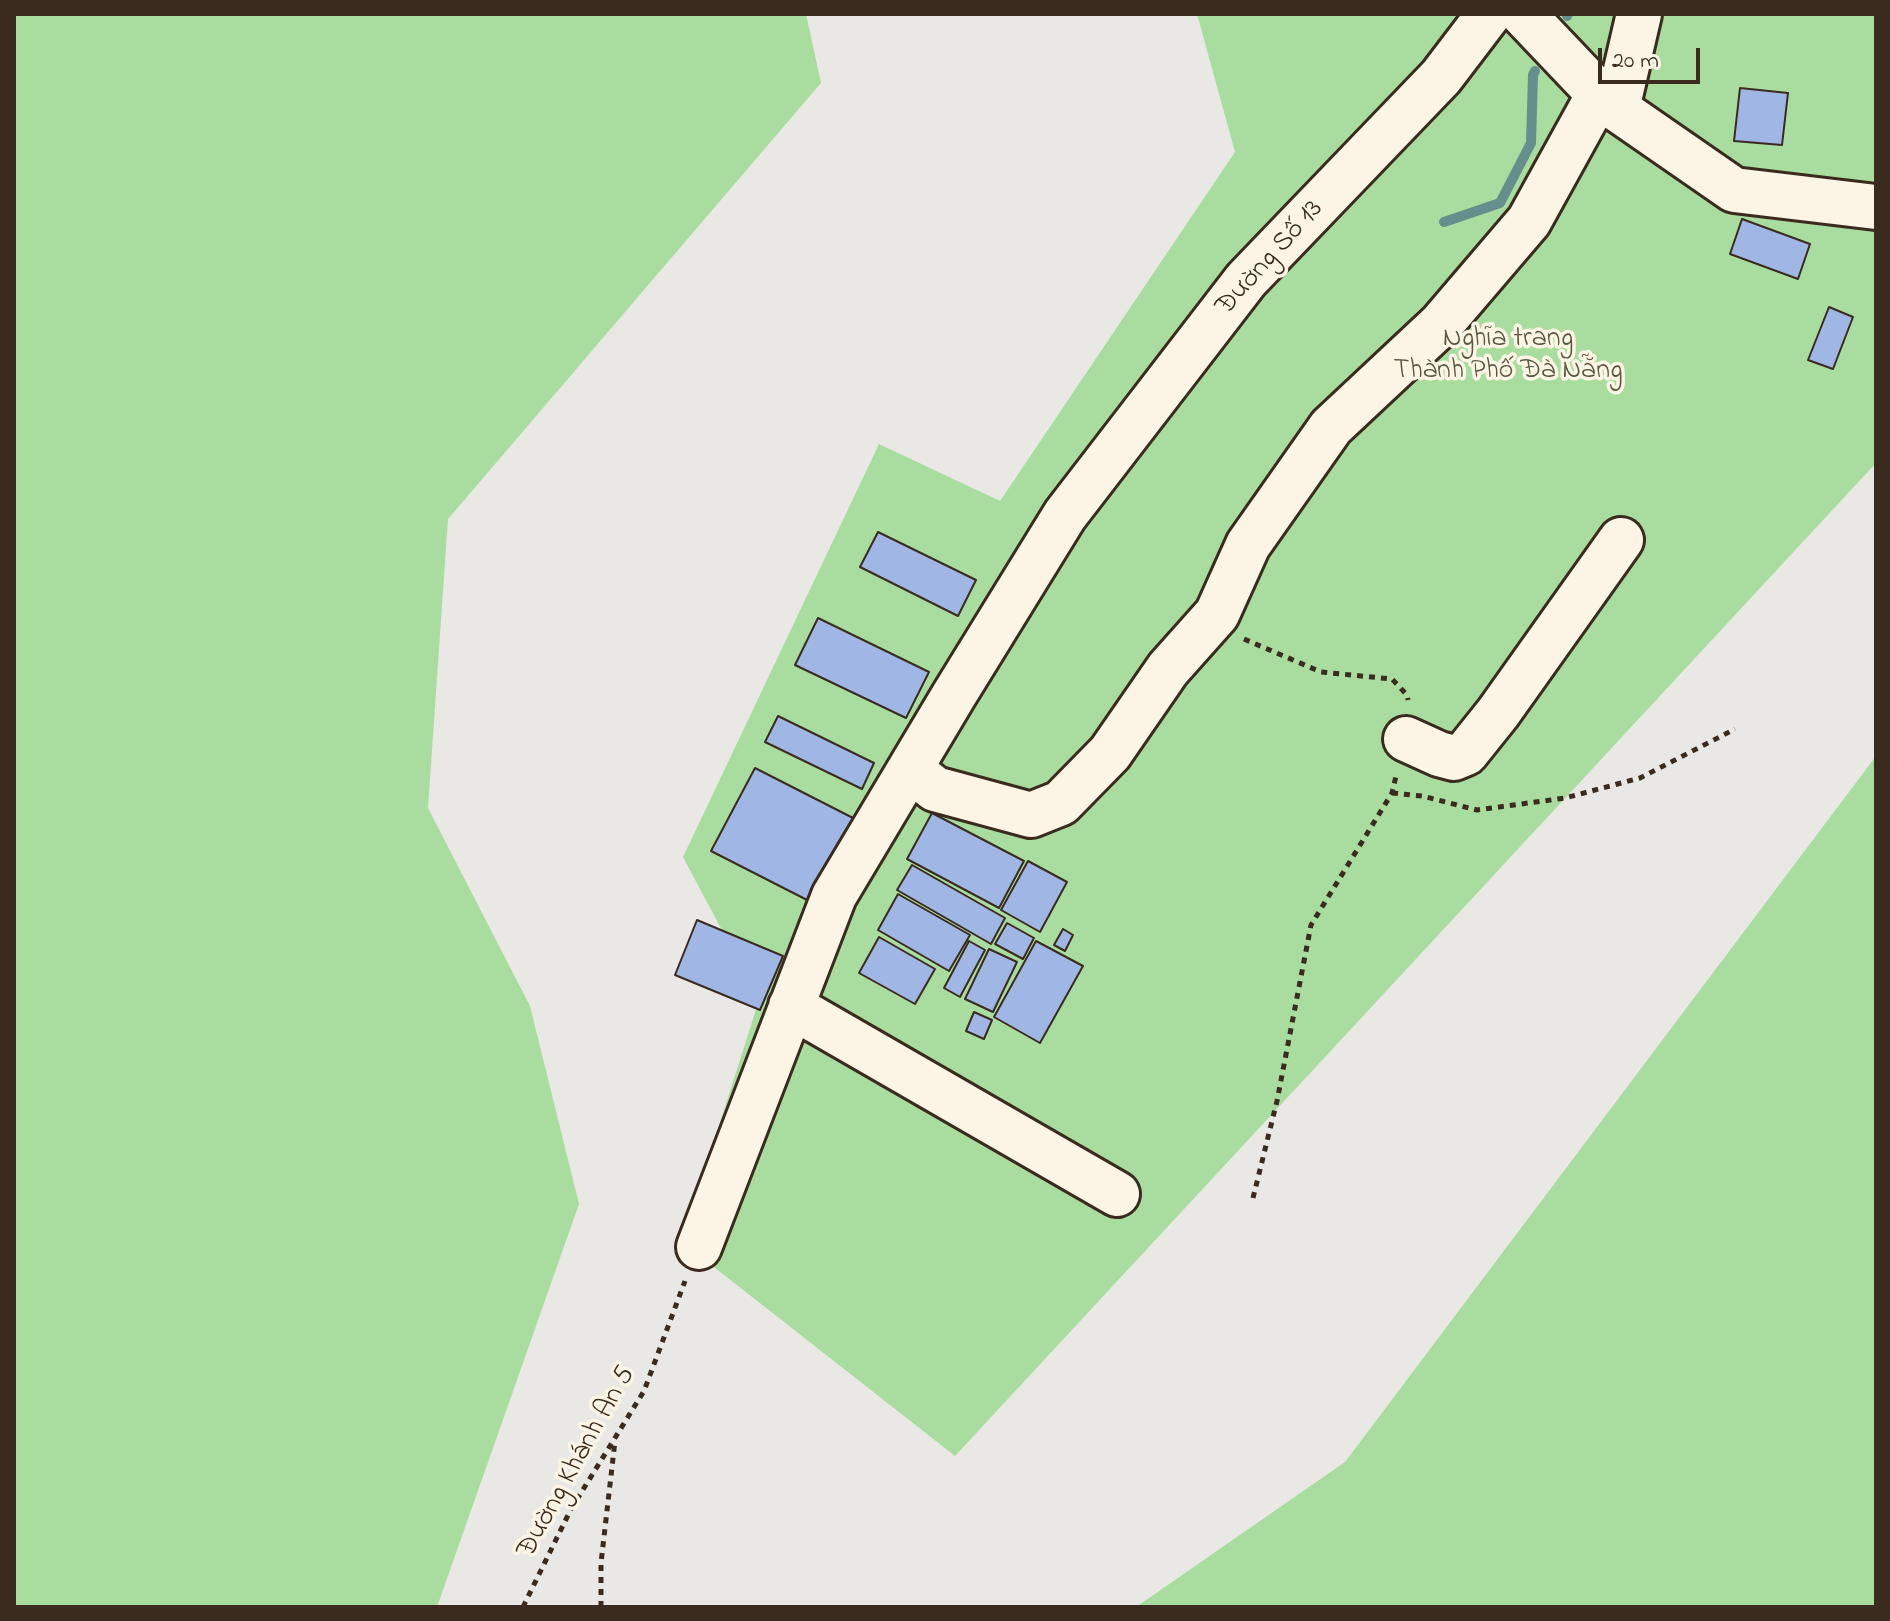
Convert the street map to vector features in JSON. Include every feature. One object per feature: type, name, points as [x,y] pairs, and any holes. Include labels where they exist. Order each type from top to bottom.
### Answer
[{"type":"street","name":"Đường Số 13","points":[[699,1247],[834,896],[1065,515],[1246,280],[1441,77],[1489,14]]},
{"type":"street","points":[[1523,14],[1608,102],[1734,190],[1876,207]]},
{"type":"street","points":[[910,769],[935,789],[1031,815],[1061,803],[1110,753],[1168,669],[1217,614],[1248,545],[1331,427],[1441,324],[1529,221],[1608,102],[1639,14]]},
{"type":"street","points":[[1406,739],[1454,758],[1466,753],[1621,540]]},
{"type":"street","points":[[791,1006],[1117,1194]]},
{"type":"path","points":[[1217,614],[1245,640],[1321,672],[1392,679],[1407,695],[1410,724],[1392,793],[1311,925],[1277,1101],[1253,1198]]},
{"type":"path","points":[[1392,793],[1422,796],[1477,810],[1565,798],[1640,778],[1735,729]]},
{"type":"path","name":"Đường Khánh An 5","points":[[523,1607],[571,1509],[644,1391],[699,1247]]},
{"type":"path","points":[[601,1607],[601,1563],[615,1438]]},
{"type":"green space","points":[[14,14],[806,14],[821,83],[448,519],[428,808],[530,1006],[579,1204],[437,1607],[14,1607]]},
{"type":"green space","name":"Nghĩa trang Thành Phố Đà Nẵng","points":[[1197,14],[1876,14],[1876,463],[955,1456],[682,1242],[759,1000],[683,857],[879,444],[1000,501],[1235,152]]},
{"type":"green space","points":[[1876,756],[1876,1607],[1136,1607],[1345,1462]]},
{"type":"building","points":[[1740,88],[1788,93],[1782,145],[1734,141]]},
{"type":"building","points":[[1742,219],[1810,244],[1798,279],[1730,254]]},
{"type":"building","points":[[1829,307],[1853,317],[1833,369],[1808,360]]},
{"type":"building","points":[[878,532],[976,580],[958,616],[860,567]]},
{"type":"building","points":[[818,618],[929,672],[906,718],[795,665]]},
{"type":"building","points":[[778,716],[874,763],[862,789],[765,742]]},
{"type":"building","points":[[755,768],[855,819],[813,903],[711,851]]},
{"type":"building","points":[[932,813],[1024,861],[999,908],[907,859]]},
{"type":"building","points":[[1028,861],[1067,882],[1040,932],[1001,910]]},
{"type":"building","points":[[912,865],[1005,918],[991,944],[897,890]]},
{"type":"building","points":[[898,894],[970,935],[949,971],[878,930]]},
{"type":"building","points":[[697,920],[783,956],[760,1010],[675,975]]},
{"type":"building","points":[[1007,923],[1034,938],[1023,959],[995,944]]},
{"type":"building","points":[[1063,929],[1073,935],[1065,951],[1054,945]]},
{"type":"building","points":[[879,937],[935,969],[915,1004],[859,973]]},
{"type":"building","points":[[969,941],[985,950],[960,997],[944,988]]},
{"type":"building","points":[[1036,941],[1083,966],[1040,1043],[994,1017]]},
{"type":"building","points":[[989,949],[1017,962],[993,1012],[965,999]]},
{"type":"building","points":[[974,1012],[992,1020],[984,1039],[966,1031]]},
{"type":"waterway","points":[[1444,222],[1500,203],[1531,143],[1535,71]]}]
